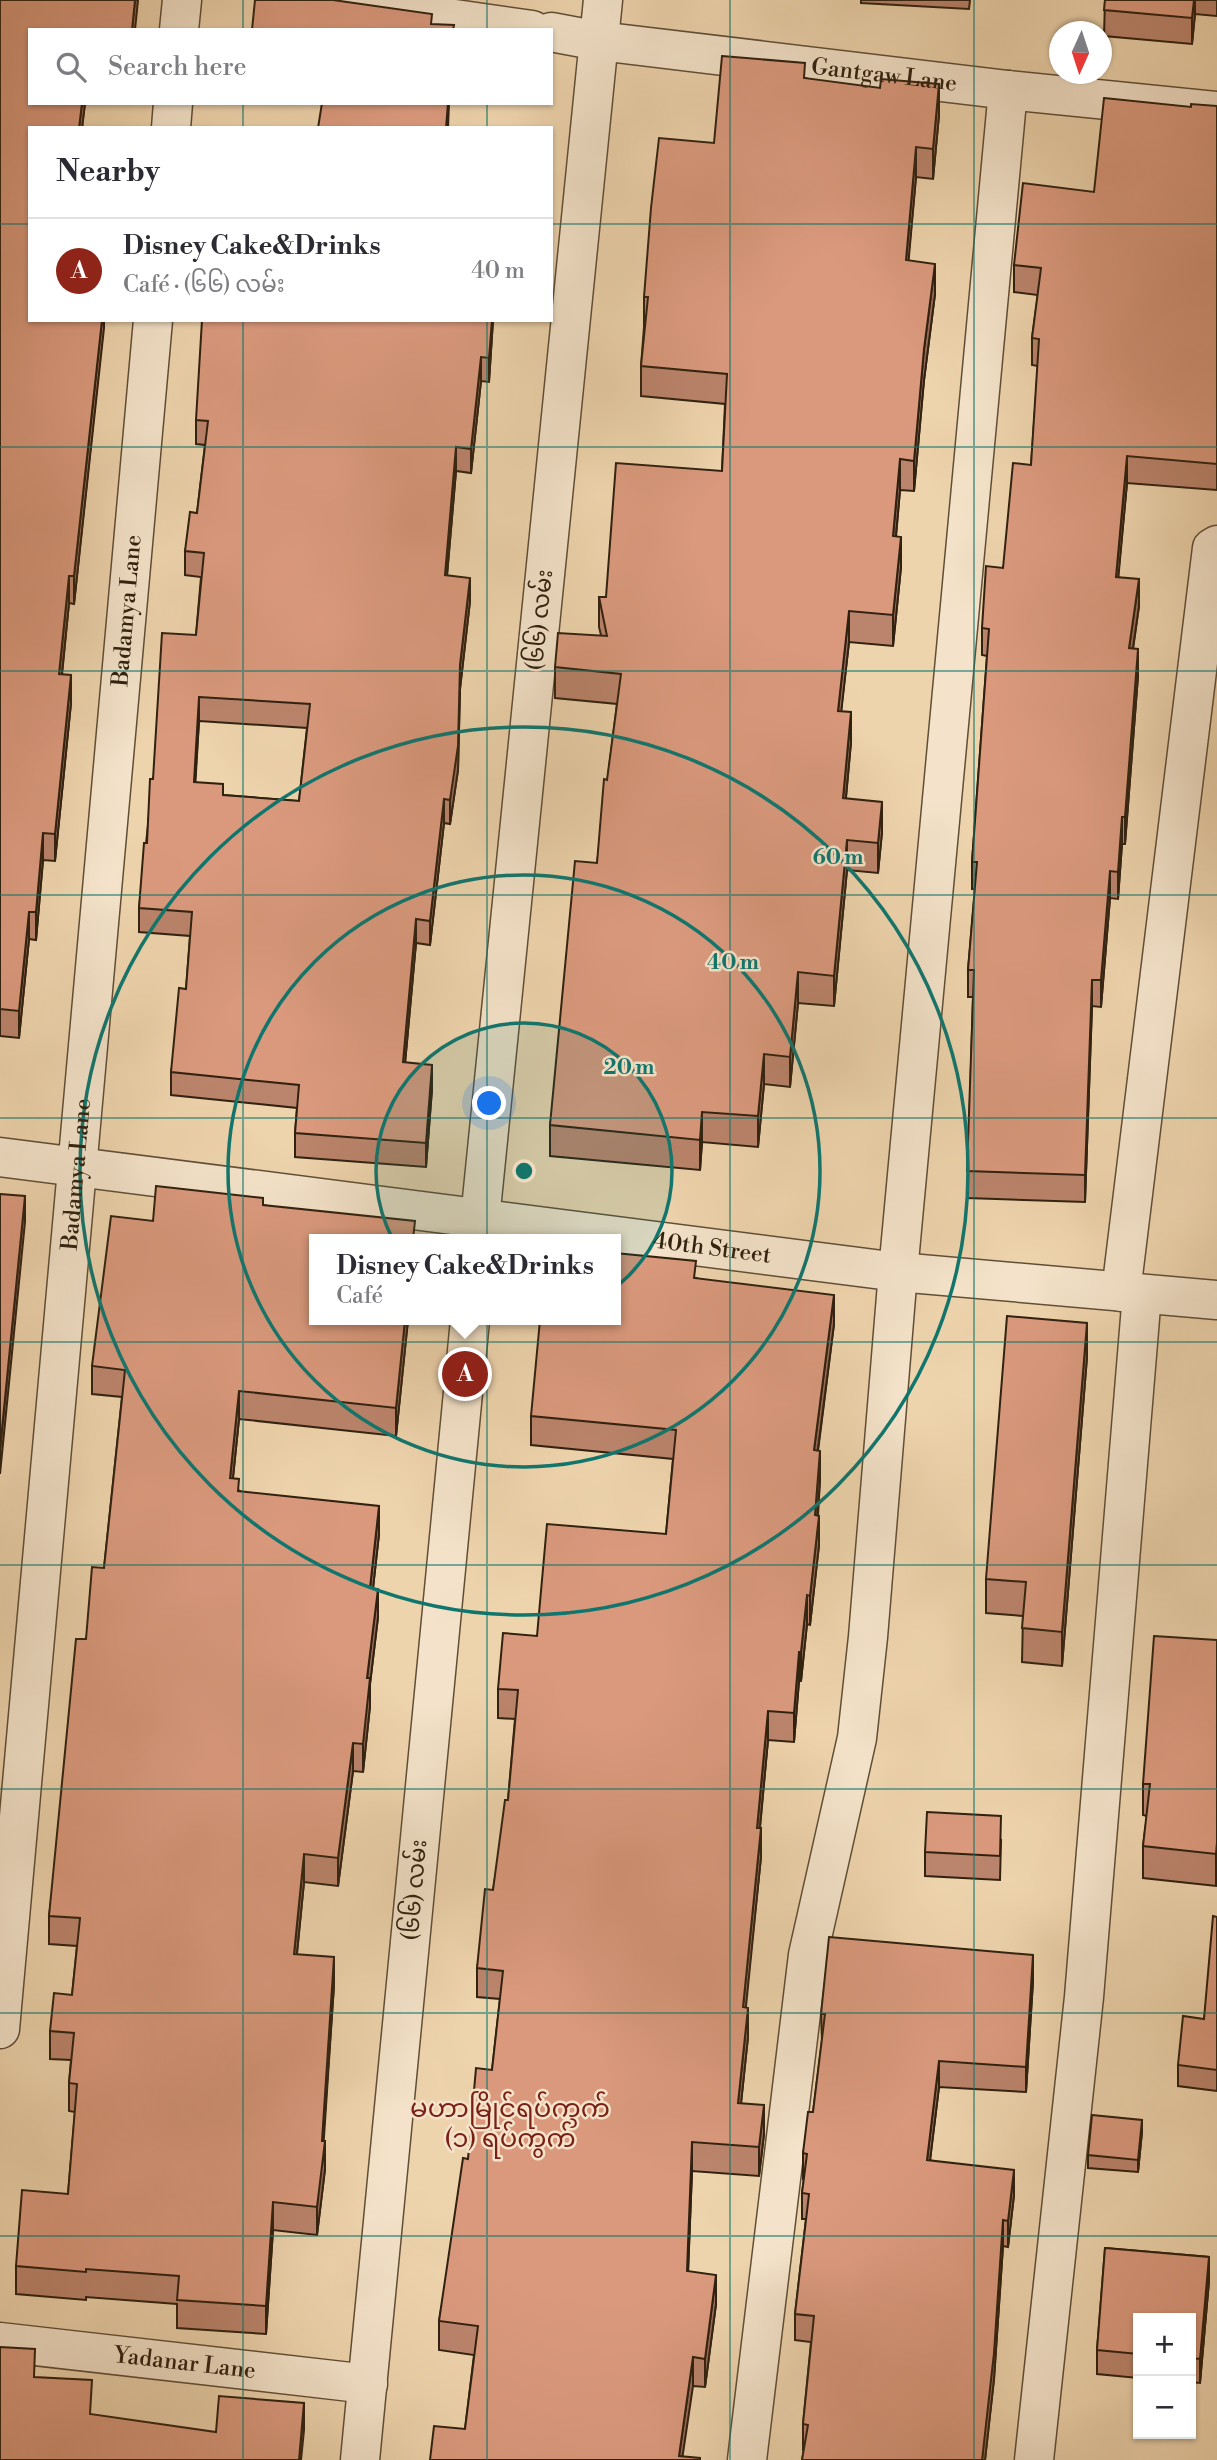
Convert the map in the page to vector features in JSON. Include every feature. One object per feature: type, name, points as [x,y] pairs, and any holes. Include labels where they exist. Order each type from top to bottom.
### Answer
[{"type":"street","points":[[179,28],[182,0]]},
{"type":"street","points":[[321,0],[518,28]]},
{"type":"street","name":"(၆၆) လမ်း","points":[[479,1229],[603,0]]},
{"type":"street","name":"Gantgaw Lane","points":[[553,32],[599,41],[1008,90],[1217,111]]},
{"type":"street","points":[[747,2460],[808,1955],[857,1738],[1008,90]]},
{"type":"street","points":[[171,126],[173,105]]},
{"type":"street","name":"Badamya Lane","points":[[0,2029],[153,322]]},
{"type":"street","points":[[1034,2460],[1084,1997],[1132,1293],[1212,548],[1217,545]]},
{"type":"street","name":"40th Street","points":[[0,1157],[528,1234]]},
{"type":"street","name":"40th Street","points":[[621,1244],[898,1272],[1217,1300]]},
{"type":"street","name":"(၆၆) လမ်း","points":[[360,2460],[470,1325]]},
{"type":"street","name":"Yadanar Lane","points":[[0,2342],[368,2384]]},
{"type":"building","points":[[0,0],[135,0],[132,28],[28,28],[28,105],[82,105],[79,126],[28,126],[28,322],[102,322],[74,576],[69,576],[59,674],[71,675],[55,834],[43,833],[36,912],[29,912],[19,1011],[0,1009]]},
{"type":"building","points":[[255,0],[333,0],[432,14],[431,24],[454,25],[453,28],[252,28]]},
{"type":"building","points":[[1105,0],[1194,0],[1192,18],[1104,10]]},
{"type":"building","points":[[722,56],[805,63],[804,78],[880,88],[881,79],[939,84],[933,149],[916,147],[906,260],[935,264],[914,461],[900,459],[893,536],[901,537],[893,615],[849,611],[838,711],[851,712],[843,798],[882,802],[878,843],[847,840],[834,976],[798,972],[790,1057],[764,1054],[758,1116],[702,1112],[700,1140],[550,1125],[575,861],[597,863],[604,779],[607,780],[621,674],[555,667],[558,633],[607,636],[599,597],[606,597],[616,463],[722,471],[727,374],[641,366],[648,297],[644,297],[651,208],[659,138],[714,143]]},
{"type":"building","points":[[1104,98],[1191,107],[1191,104],[1217,106],[1217,464],[1127,456],[1116,577],[1139,579],[1129,648],[1138,649],[1118,872],[1110,871],[1101,980],[1092,980],[1085,1175],[967,1171],[974,970],[968,970],[977,862],[972,862],[989,629],[982,628],[986,566],[1003,568],[1013,463],[1031,465],[1039,339],[1032,338],[1041,268],[1014,265],[1023,183],[1094,192]]},
{"type":"building","points":[[322,105],[448,105],[446,126],[318,126]]},
{"type":"building","points":[[202,322],[492,322],[489,358],[481,357],[471,449],[456,447],[445,575],[470,578],[460,665],[458,746],[450,800],[444,799],[430,921],[416,919],[403,1062],[432,1065],[426,1143],[295,1133],[299,1085],[171,1072],[179,988],[186,989],[192,912],[139,908],[144,843],[147,843],[150,779],[153,779],[162,633],[196,635],[204,553],[185,551],[190,512],[197,513],[208,421],[196,420]],"holes":[[[199,697],[310,704],[299,801],[223,795],[223,784],[194,782]]]},
{"type":"building","points":[[156,1186],[263,1198],[263,1205],[415,1221],[414,1234],[309,1234],[309,1325],[404,1325],[396,1408],[239,1391],[230,1478],[239,1479],[238,1491],[379,1506],[370,1588],[378,1589],[367,1678],[370,1678],[363,1744],[353,1743],[338,1858],[304,1854],[294,1954],[334,1957],[322,2141],[325,2141],[317,2207],[273,2202],[266,2306],[177,2300],[179,2276],[16,2266],[22,2190],[68,2194],[77,2084],[69,2083],[74,2033],[50,2031],[54,1993],[72,1995],[80,1918],[49,1916],[76,1639],[86,1639],[92,1567],[104,1568],[125,1370],[92,1366],[111,1216],[153,1221]]},
{"type":"building","points":[[0,1194],[25,1196],[0,1449]]},
{"type":"building","points":[[621,1254],[696,1261],[694,1278],[834,1295],[814,1450],[820,1451],[815,1515],[819,1516],[810,1596],[807,1595],[799,1652],[794,1713],[768,1711],[757,1828],[761,1828],[743,2007],[748,2008],[738,2103],[764,2105],[759,2147],[692,2142],[687,2271],[716,2275],[705,2359],[693,2357],[679,2456],[700,2460],[430,2460],[434,2426],[465,2429],[478,2326],[439,2321],[463,2158],[468,2159],[476,2068],[492,2070],[503,1971],[477,1968],[485,1889],[493,1890],[505,1800],[508,1800],[518,1690],[498,1689],[503,1633],[537,1636],[547,1524],[666,1534],[676,1430],[531,1416],[540,1325],[621,1325]]},
{"type":"building","points":[[1007,1316],[1087,1323],[1062,1632],[1022,1628],[1026,1582],[986,1579]]},
{"type":"building","points":[[1154,1636],[1217,1640],[1216,1854],[1143,1846],[1150,1784],[1143,1784]]},
{"type":"building","points":[[927,1812],[1001,1816],[1000,1856],[925,1852]]},
{"type":"building","points":[[1213,1916],[1217,1917],[1217,2070],[1178,2065],[1183,2016],[1204,2019]]},
{"type":"building","points":[[829,1937],[1033,1955],[1026,2067],[939,2061],[927,2160],[1014,2170],[1008,2221],[1003,2220],[994,2353],[982,2460],[802,2460],[808,2425],[803,2424],[814,2316],[795,2314],[809,2194],[802,2193],[807,2154],[803,2153],[808,2112],[813,2112],[825,2014],[821,2014]]},
{"type":"building","points":[[1092,2115],[1142,2120],[1138,2160],[1088,2155]]},
{"type":"building","points":[[1105,2248],[1209,2257],[1200,2359],[1196,2359],[1196,2313],[1133,2313],[1133,2354],[1097,2350]]},
{"type":"building","points":[[0,2347],[35,2349],[34,2377],[92,2380],[90,2414],[216,2432],[219,2396],[304,2403],[299,2460],[0,2460]]},
{"type":"place","name":"Disney Cake&Drinks","points":[[465,1374]]},
{"type":"district","name":"မဟာမြိုင်ရပ်ကွက် (၁) ရပ်ကွက်","points":[[510,2124]]}]
